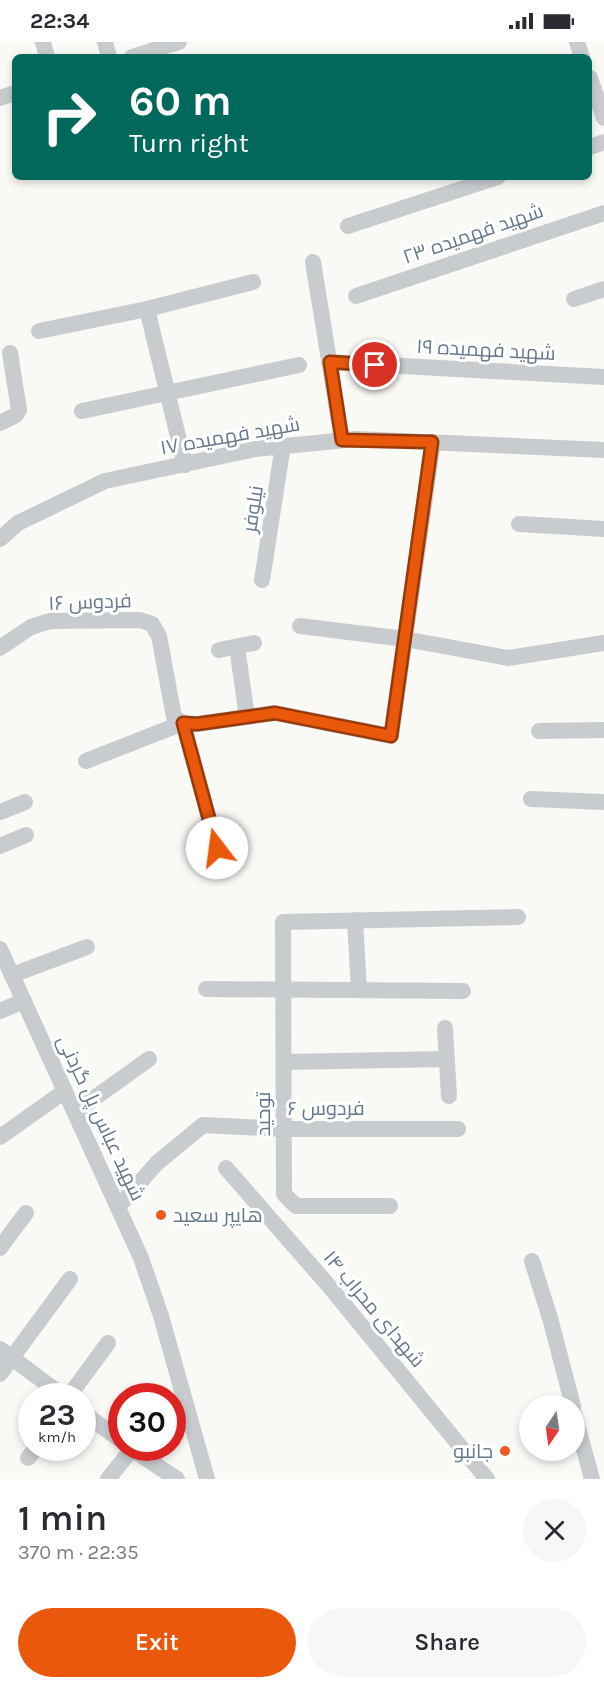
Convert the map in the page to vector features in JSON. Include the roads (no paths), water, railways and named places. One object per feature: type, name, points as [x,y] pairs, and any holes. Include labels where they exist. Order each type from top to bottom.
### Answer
[{"type":"street","points":[[163,52],[179,42]]},
{"type":"street","points":[[592,84],[604,118]]},
{"type":"street","points":[[348,226],[489,180]]},
{"type":"street","name":"شهید فهمیده ۲۳","points":[[356,296],[604,213]]},
{"type":"street","points":[[313,262],[342,440]]},
{"type":"street","points":[[39,331],[147,309],[253,282]]},
{"type":"street","points":[[574,299],[604,290]]},
{"type":"street","points":[[147,309],[184,465]]},
{"type":"street","points":[[0,423],[16,415],[19,410],[10,352]]},
{"type":"street","name":"شهید فهمیده ۱۹","points":[[330,362],[604,377]]},
{"type":"street","points":[[81,411],[298,365]]},
{"type":"street","name":"شهید فهمیده ۱۷","points":[[0,539],[18,523],[105,481],[255,449],[342,440],[604,450]]},
{"type":"street","points":[[86,762],[183,723],[197,724],[275,713],[391,736],[432,442]]},
{"type":"street","name":"نیلوفر","points":[[262,580],[283,446]]},
{"type":"street","points":[[519,524],[604,529]]},
{"type":"street","name":"فردوس ۱۶","points":[[0,648],[31,627],[50,621],[140,620],[152,624],[159,636],[174,717],[183,723]]},
{"type":"street","points":[[300,626],[405,639],[508,658],[604,643]]},
{"type":"street","points":[[219,650],[254,643]]},
{"type":"street","points":[[237,646],[247,717]]},
{"type":"street","points":[[183,723],[217,848]]},
{"type":"street","points":[[539,731],[604,730]]},
{"type":"street","points":[[531,800],[604,802]]},
{"type":"street","points":[[0,812],[25,802]]},
{"type":"street","points":[[0,846],[26,835]]},
{"type":"street","points":[[359,990],[355,920],[518,917]]},
{"type":"street","name":"توحید","points":[[355,920],[283,922],[284,1194],[296,1206],[390,1206]]},
{"type":"street","points":[[12,975],[87,947]]},
{"type":"street","name":"شهید عباس پل گردنی","points":[[1,952],[141,1258],[161,1316],[207,1479]]},
{"type":"street","points":[[206,989],[463,991]]},
{"type":"street","points":[[0,1011],[24,1000]]},
{"type":"street","points":[[445,1028],[449,1096]]},
{"type":"street","points":[[75,1112],[149,1059]]},
{"type":"street","points":[[284,1062],[446,1059]]},
{"type":"street","points":[[0,1137],[65,1091]]},
{"type":"street","name":"فردوس ۶","points":[[118,1207],[157,1163],[203,1125],[284,1129],[458,1130]]},
{"type":"street","name":"شهدای محراب ۱۴","points":[[226,1168],[329,1286],[487,1479]]},
{"type":"street","points":[[0,1248],[26,1213]]},
{"type":"street","points":[[532,1261],[570,1395]]},
{"type":"street","points":[[0,1374],[6,1354],[70,1279]]},
{"type":"street","points":[[79,1383],[108,1343]]},
{"type":"street","points":[[6,1354],[45,1383]]},
{"type":"street","points":[[585,1453],[592,1479]]},
{"type":"street","points":[[108,1479],[119,1461]]},
{"type":"street","points":[[150,1461],[177,1479]]},
{"type":"place","name":"هایپر سعید","points":[[161,1215]]},
{"type":"place","name":"جانبو","points":[[505,1451]]}]
